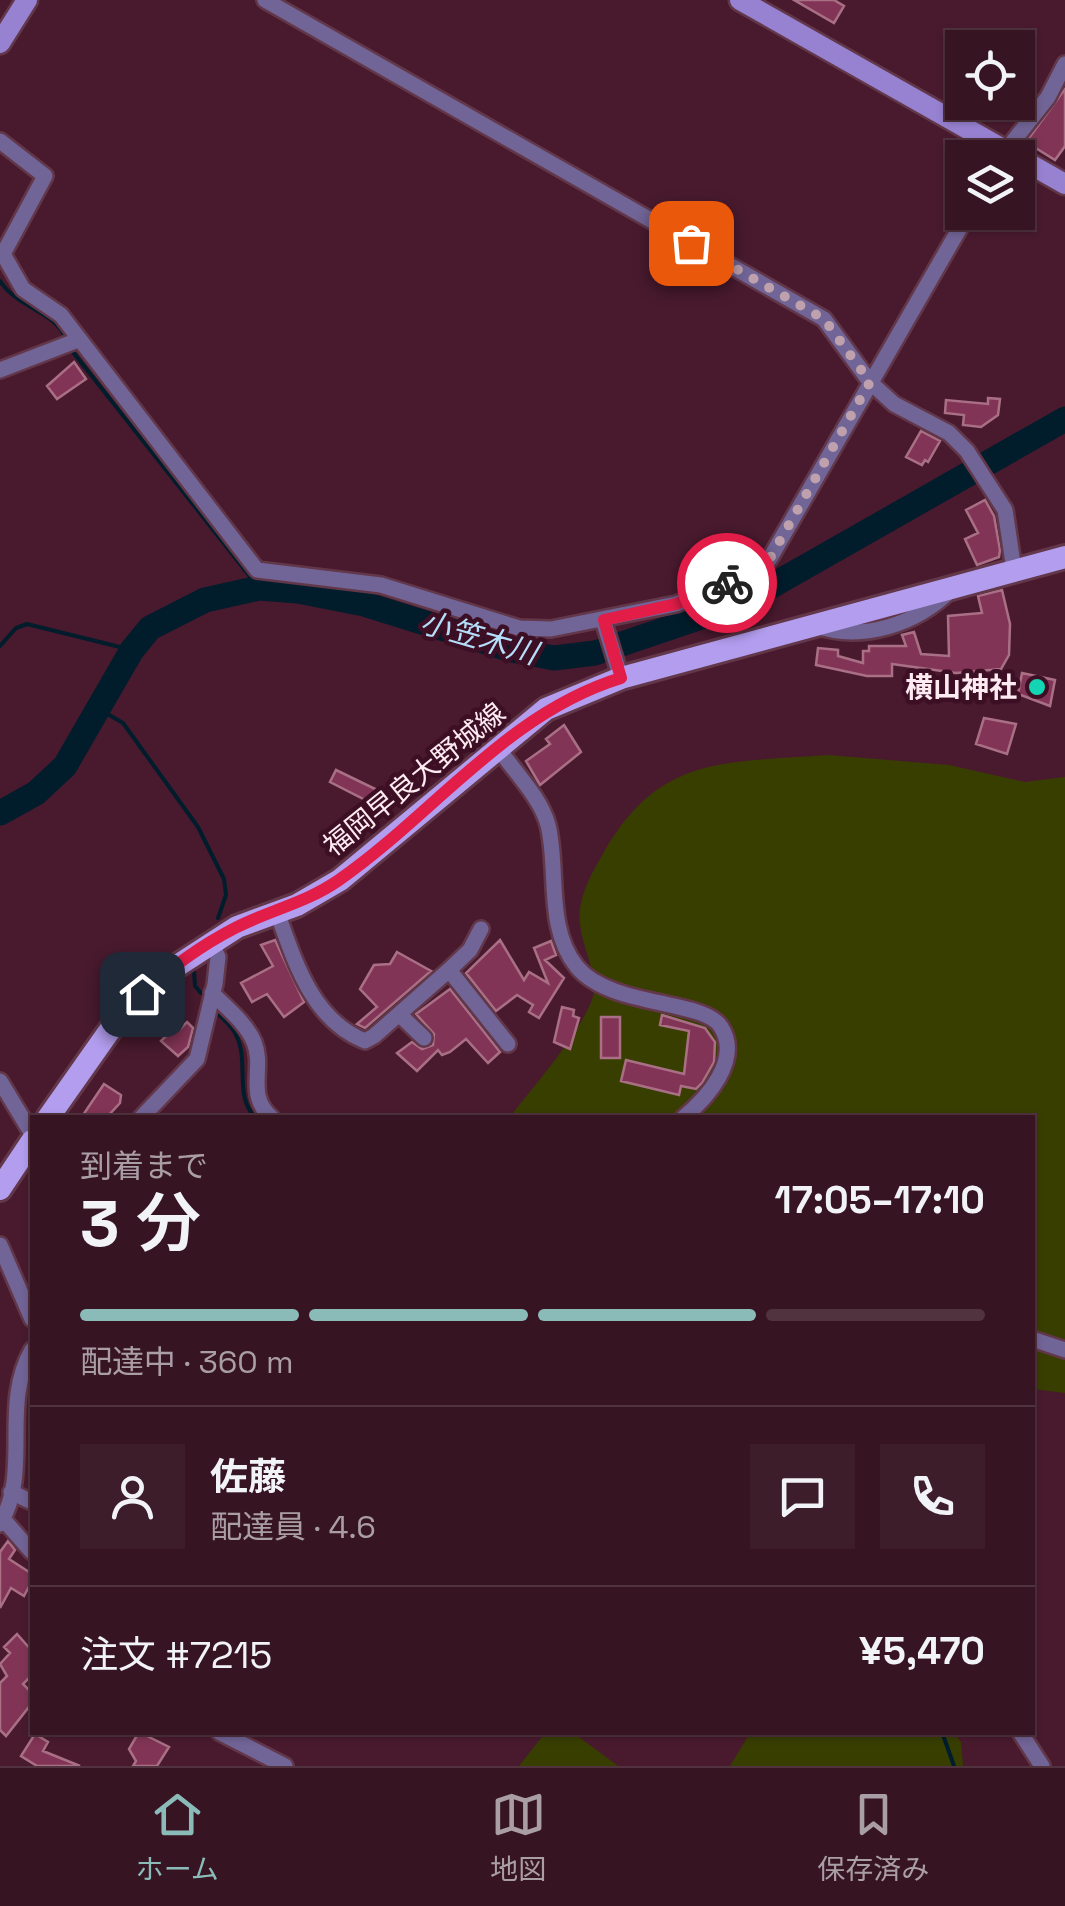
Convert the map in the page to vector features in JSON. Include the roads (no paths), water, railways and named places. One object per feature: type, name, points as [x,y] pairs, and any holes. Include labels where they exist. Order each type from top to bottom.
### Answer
[{"type":"main road","points":[[0,43],[27,0]]},
{"type":"main road","points":[[740,0],[978,140]]},
{"type":"main road","points":[[1035,170],[1065,184]]},
{"type":"main road","name":"福岡早良大野城線","points":[[50,1115],[122,1014],[162,975],[211,942],[340,880],[546,709],[621,678],[1065,557]]},
{"type":"main road","points":[[0,1189],[30,1141]]},
{"type":"street","points":[[265,0],[824,319],[870,382],[894,404],[948,433],[967,451],[1005,510],[1014,570]]},
{"type":"street","points":[[1018,140],[1048,97],[1065,64]]},
{"type":"street","points":[[0,141],[46,176],[1,253],[23,288],[61,315],[257,570],[381,586],[520,628],[551,630],[676,604],[769,560],[959,230]]},
{"type":"street","points":[[0,370],[78,340]]},
{"type":"street","points":[[604,620],[621,678]]},
{"type":"street","points":[[498,748],[548,826],[554,896],[577,967],[620,996],[711,1016],[722,1028],[727,1043],[718,1080],[707,1099],[687,1115]]},
{"type":"street","points":[[276,912],[312,994],[346,1034],[366,1041],[470,950],[481,929]]},
{"type":"street","points":[[144,1115],[197,1060],[218,958],[211,942]]},
{"type":"street","points":[[449,970],[508,1044]]},
{"type":"street","points":[[212,993],[247,1028],[254,1043],[254,1088],[262,1110],[268,1115]]},
{"type":"street","points":[[398,1014],[424,1038]]},
{"type":"street","points":[[0,1081],[30,1134]]},
{"type":"street","points":[[0,1244],[30,1314]]},
{"type":"street","points":[[1035,1340],[1065,1350]]},
{"type":"street","points":[[30,1353],[17,1376],[6,1413],[11,1492],[2,1522],[30,1550]]},
{"type":"street","points":[[11,1492],[30,1501]]},
{"type":"street","points":[[224,1735],[285,1766]]},
{"type":"street","points":[[1022,1735],[1042,1766]]},
{"type":"waterway","points":[[0,281],[16,297],[53,321],[66,338]]},
{"type":"waterway","points":[[69,347],[259,588]]},
{"type":"waterway","name":"小笠木川","points":[[0,813],[36,793],[65,766],[132,650],[150,628],[205,600],[259,588],[298,591],[364,604],[512,650],[554,658],[595,653],[740,604],[1065,419]]},
{"type":"waterway","points":[[0,646],[16,628],[27,624],[132,650]]},
{"type":"waterway","points":[[99,709],[123,723],[198,827],[224,879],[226,895],[218,918]]},
{"type":"waterway","points":[[194,971],[195,986],[201,993]]},
{"type":"waterway","points":[[215,1011],[240,1045],[245,1100],[254,1115]]},
{"type":"waterway","points":[[943,1735],[954,1766]]},
{"type":"place","name":"横山神社","points":[[1037,687]]}]
